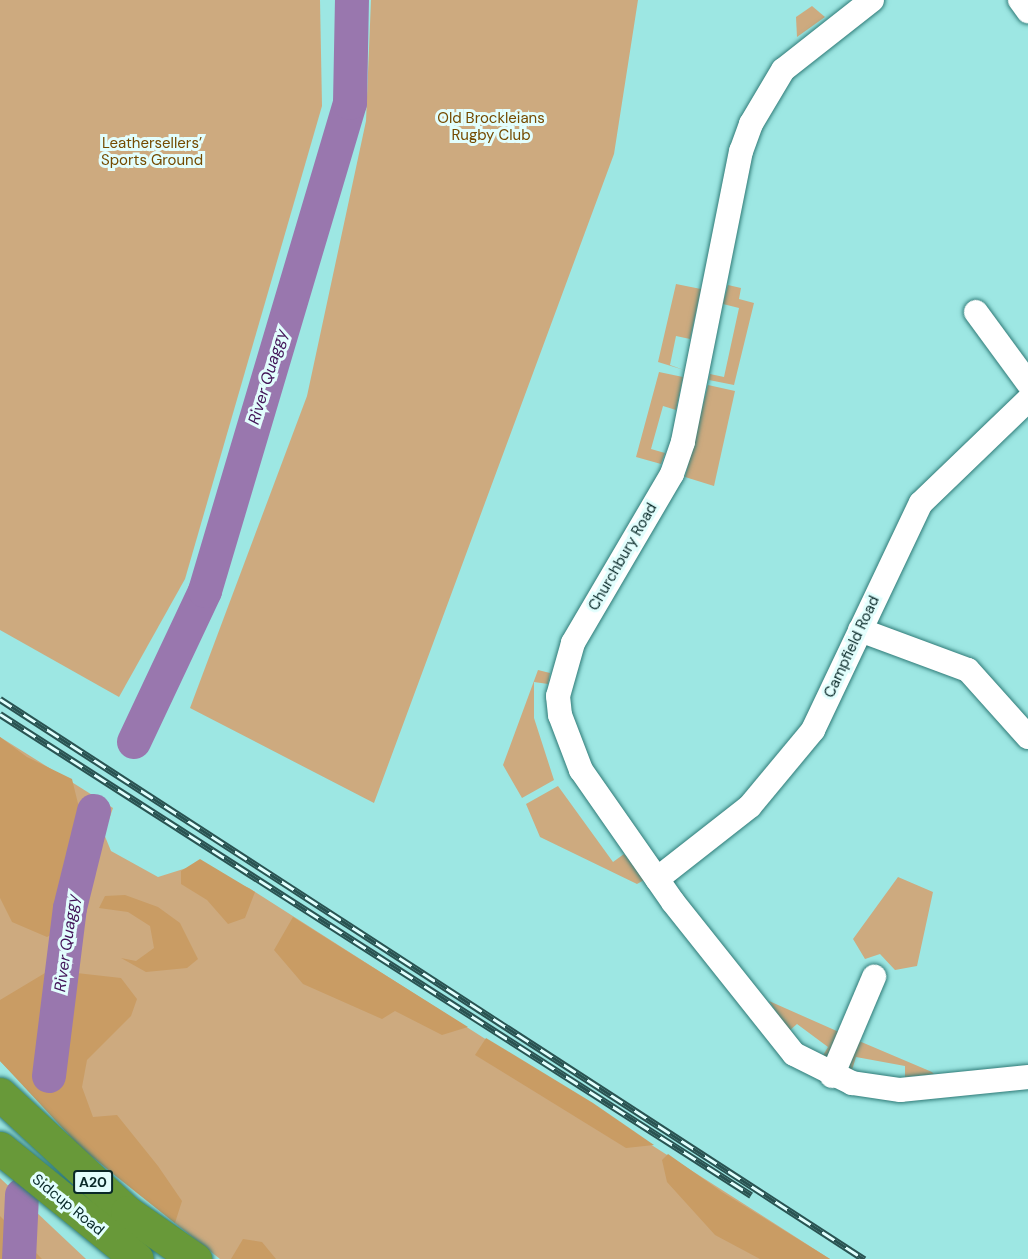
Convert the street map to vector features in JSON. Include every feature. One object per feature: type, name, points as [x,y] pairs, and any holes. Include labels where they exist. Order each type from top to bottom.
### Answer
[{"type":"highway","name":"A20","points":[[0,1094],[127,1212],[195,1259]]},
{"type":"highway","name":"Sidcup Road","points":[[0,1148],[137,1259]]},
{"type":"street","name":"Churchbury Road","points":[[872,0],[783,70],[751,124],[741,151],[683,442],[672,474],[573,643],[562,675],[560,715],[572,753],[657,879],[777,1037],[832,1076],[900,1090],[1028,1077]]},
{"type":"street","points":[[1020,0],[1028,11]]},
{"type":"street","points":[[976,312],[1028,383]]},
{"type":"street","name":"Campfield Road","points":[[657,879],[750,806],[813,730],[921,503],[1028,400]]},
{"type":"street","points":[[860,630],[968,670],[1028,737]]},
{"type":"street","points":[[832,1076],[874,977]]},
{"type":"green space","name":"Leathersellers’ Sports Ground","points":[[0,0],[320,0],[322,106],[185,579],[119,697],[0,630]]},
{"type":"green space","name":"Old Brockleians Rugby Club","points":[[371,0],[638,0],[614,154],[374,803],[190,708],[307,396],[366,121]]},
{"type":"green space","points":[[812,6],[825,17],[797,37],[796,17]]},
{"type":"green space","points":[[676,284],[701,289],[690,339],[676,336],[670,365],[684,370],[658,362]]},
{"type":"green space","points":[[728,285],[741,288],[739,299],[754,303],[734,385],[709,380],[710,374],[724,377],[739,308],[723,304]]},
{"type":"green space","points":[[659,372],[683,377],[676,410],[663,406],[651,449],[665,453],[661,464],[636,457]]},
{"type":"green space","points":[[708,385],[735,391],[714,486],[685,477]]},
{"type":"green space","points":[[538,670],[550,673],[548,684],[534,682],[534,718],[554,780],[522,798],[503,765]]},
{"type":"green space","points":[[0,737],[113,808],[104,834],[111,851],[158,877],[193,866],[249,888],[830,1259],[220,1259],[108,1170],[0,1061]]},
{"type":"green space","points":[[558,786],[613,862],[624,854],[644,880],[637,884],[540,837],[526,804]]},
{"type":"green space","points":[[898,877],[933,892],[917,966],[895,970],[880,954],[865,959],[853,939]]},
{"type":"green space","points":[[769,1001],[839,1032],[829,1057],[822,1057],[828,1047],[797,1024],[789,1031]]},
{"type":"green space","points":[[859,1041],[934,1074],[905,1077],[905,1066],[856,1057],[852,1070],[848,1067]]},
{"type":"green space","points":[[0,1178],[86,1259],[0,1259]]},
{"type":"shaded area","points":[[0,737],[27,757],[72,779],[95,873],[84,917],[47,937],[12,922],[0,898]]},
{"type":"shaded area","points":[[200,859],[255,892],[245,918],[228,924],[207,900],[181,884],[181,871]]},
{"type":"shaded area","points":[[125,895],[158,907],[180,923],[198,959],[187,968],[146,972],[121,958],[136,961],[154,948],[150,926],[128,912],[99,908],[105,896]]},
{"type":"shaded area","points":[[293,917],[468,1027],[442,1035],[395,1011],[382,1019],[303,984],[274,950]]},
{"type":"shaded area","points":[[50,970],[121,978],[137,999],[131,1016],[87,1060],[82,1087],[93,1117],[117,1115],[158,1166],[182,1201],[175,1223],[81,1148],[0,1061],[0,1000]]},
{"type":"shaded area","points":[[486,1038],[593,1103],[654,1145],[626,1148],[475,1055]]},
{"type":"shaded area","points":[[668,1154],[722,1192],[830,1259],[760,1259],[715,1235],[667,1182],[662,1160]]},
{"type":"shaded area","points":[[0,1216],[42,1259],[0,1259]]},
{"type":"shaded area","points":[[243,1239],[262,1242],[276,1259],[231,1259]]},
{"type":"waterway","name":"River Quaggy","points":[[134,742],[205,591],[350,103],[352,0]]},
{"type":"waterway","name":"River Quaggy","points":[[49,1076],[70,908],[94,811]]},
{"type":"waterway","name":"River Quaggy","points":[[19,1259],[22,1195]]},
{"type":"railway","points":[[0,699],[864,1259]]},
{"type":"railway","points":[[0,714],[751,1195]]}]
